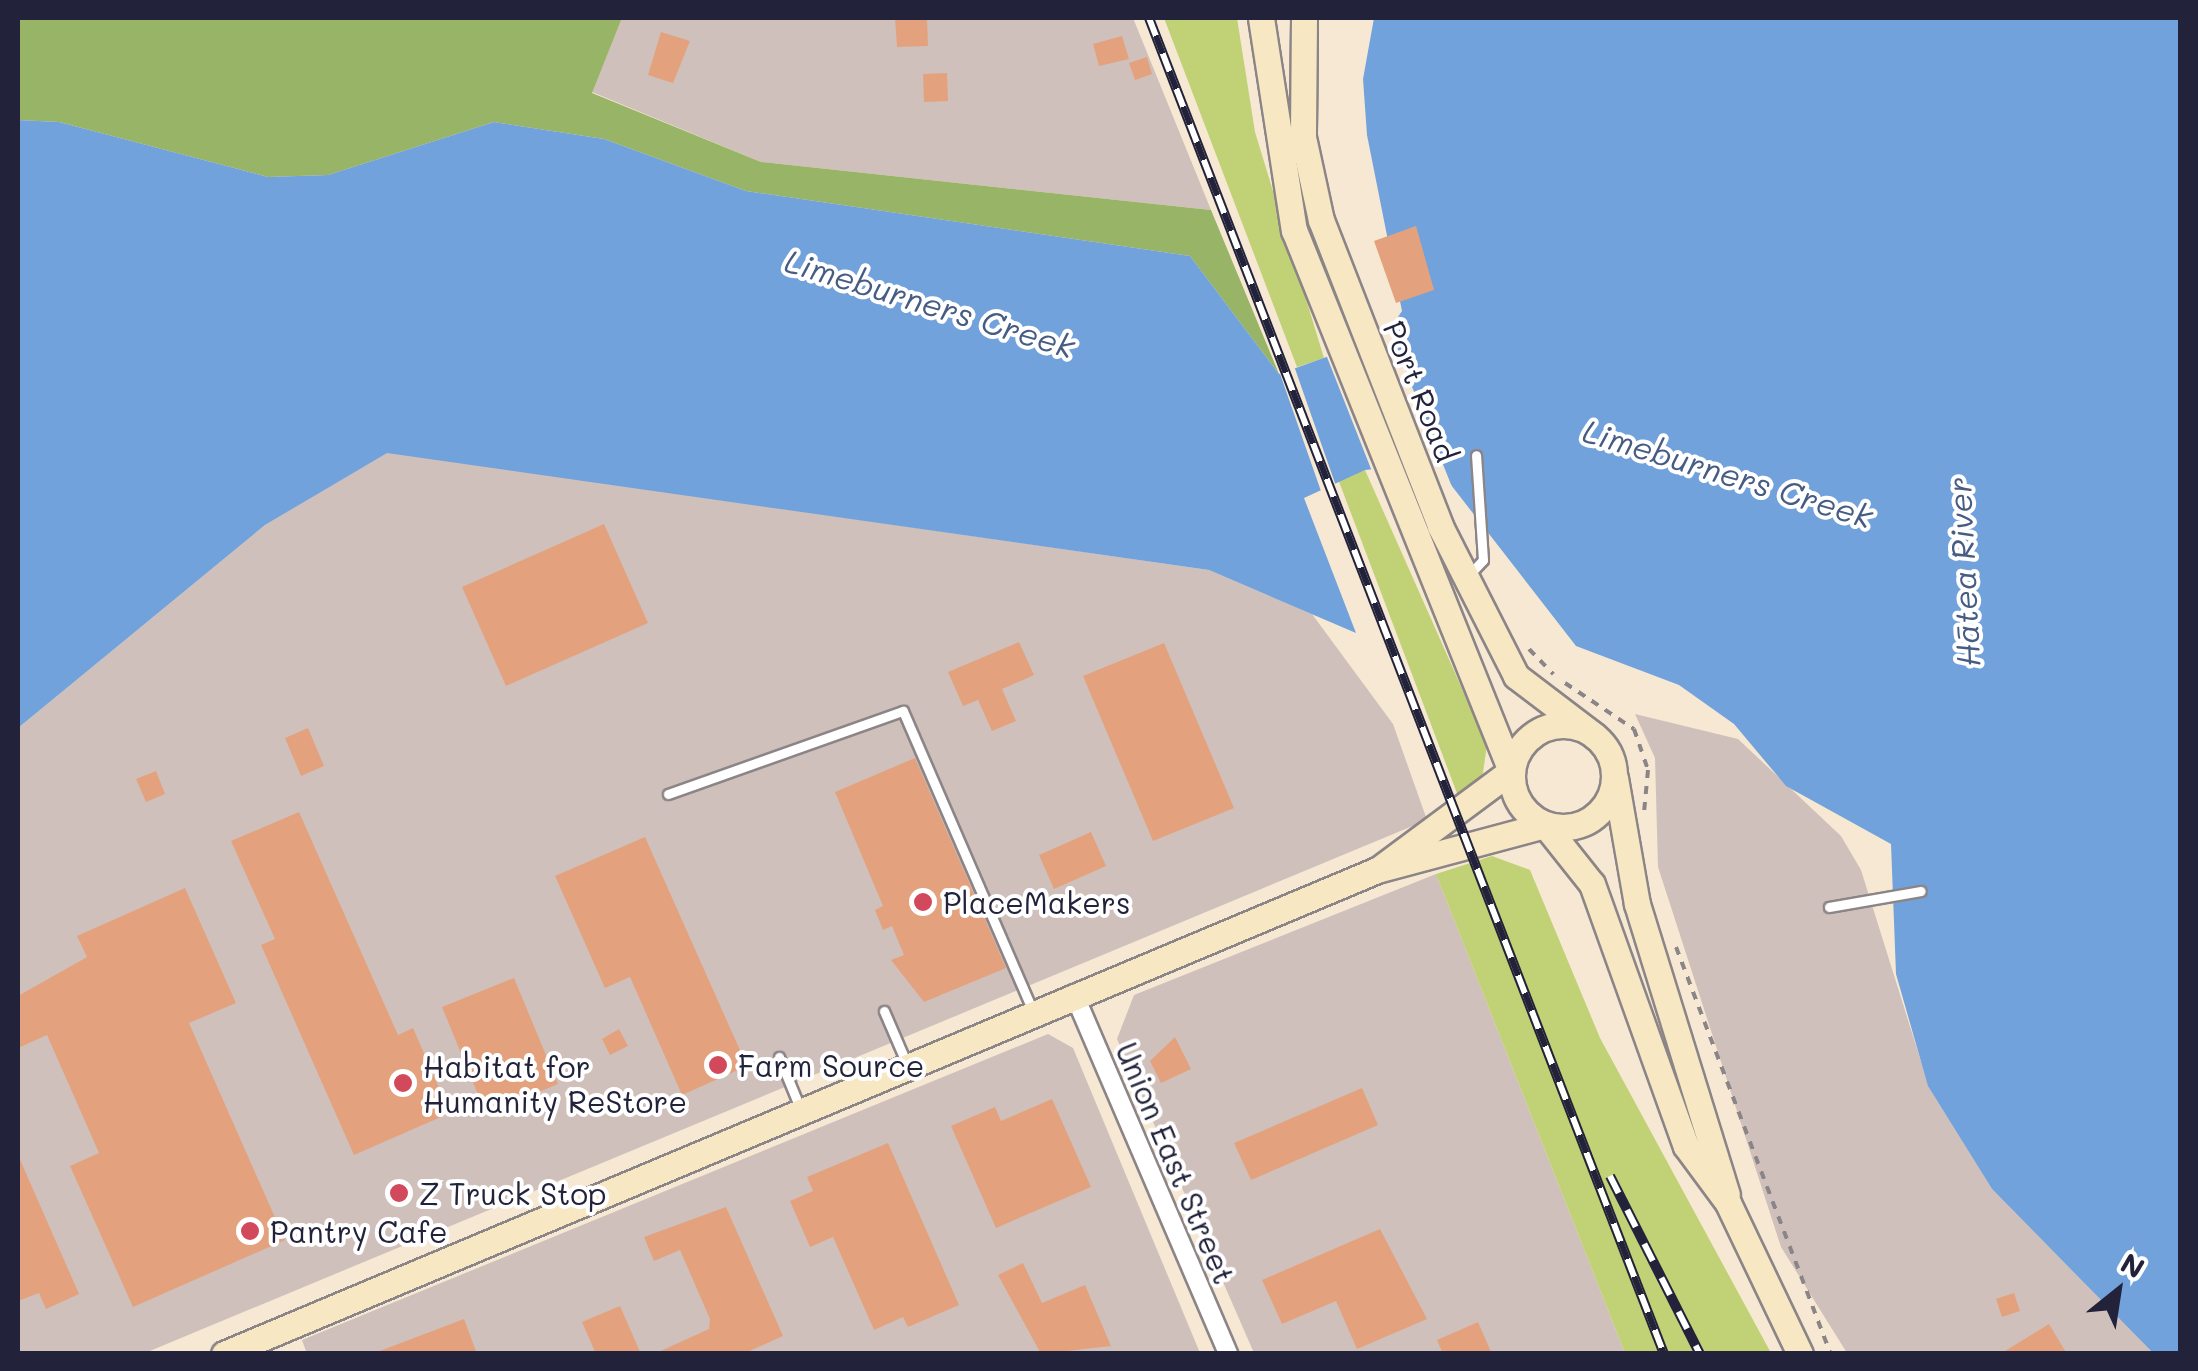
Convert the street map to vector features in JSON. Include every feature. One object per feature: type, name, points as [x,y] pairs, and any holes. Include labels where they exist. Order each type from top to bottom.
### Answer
[{"type":"main road","name":"Port Road","points":[[1262,18],[1274,139],[1314,286],[1441,607],[1511,771],[1519,804],[1545,825],[1592,884],[1686,1146],[1728,1203],[1800,1354]]},
{"type":"main road","name":"Port Road","points":[[1304,18],[1302,137],[1340,275],[1440,526],[1516,676],[1596,736],[1615,778],[1637,904],[1715,1132],[1728,1203]]},
{"type":"main road","points":[[1378,870],[1511,771],[1536,732],[1566,725],[1596,736]]},
{"type":"main road","points":[[224,1354],[268,1345],[907,1065],[1378,870],[1545,825],[1592,819],[1615,778]]},
{"type":"street","name":"Union East Street","points":[[1074,994],[1228,1354]]},
{"type":"lane","points":[[1464,580],[1483,560],[1476,455]]},
{"type":"lane","points":[[668,794],[903,711],[1034,1011]]},
{"type":"lane","points":[[1829,907],[1921,891]]},
{"type":"lane","points":[[884,1011],[907,1065]]},
{"type":"lane","points":[[779,1057],[801,1111]]},
{"type":"shaded area","points":[[622,18],[1133,18],[1211,210],[761,162],[592,92]]},
{"type":"shaded area","points":[[387,452],[1209,570],[1312,614],[1393,724],[1427,820],[145,1353],[18,1354],[18,728],[265,525]]},
{"type":"shaded area","points":[[1635,714],[1738,739],[1841,836],[1861,870],[1929,1087],[1992,1189],[2153,1353],[1847,1353],[1781,1247],[1658,867],[1655,758]]},
{"type":"shaded area","points":[[1436,874],[1625,1353],[1254,1353],[1117,1039],[1134,995]]},
{"type":"shaded area","points":[[1048,1034],[1073,1048],[1200,1353],[307,1354],[302,1340]]},
{"type":"green space","points":[[18,18],[622,18],[592,93],[761,162],[1211,210],[1279,374],[1190,256],[746,191],[604,139],[494,122],[328,175],[268,177],[59,122],[18,120]]},
{"type":"green space","points":[[1164,18],[1237,18],[1255,132],[1324,358],[1297,367]]},
{"type":"green space","points":[[1365,470],[1487,745],[1481,786],[1463,809],[1338,479]]},
{"type":"green space","points":[[1492,856],[1530,870],[1600,1038],[1771,1353],[1625,1353],[1436,874]]},
{"type":"water","points":[[1374,18],[2180,18],[2180,1353],[2153,1353],[1992,1189],[1928,1086],[1896,974],[1891,844],[1786,786],[1734,724],[1679,685],[1576,646],[1434,463],[1365,470],[1304,498],[1356,633],[1209,570],[387,453],[265,525],[18,728],[18,120],[59,122],[268,177],[328,175],[494,122],[604,139],[746,191],[1190,256],[1279,374],[1385,336],[1402,311],[1367,135],[1363,79]]},
{"type":"pier","points":[[1387,324],[1458,502],[1432,468],[1373,474],[1325,352]]},
{"type":"pier","points":[[1293,363],[1336,486],[1322,494],[1278,368]]},
{"type":"building","points":[[895,18],[927,18],[928,46],[897,47]]},
{"type":"building","points":[[661,32],[690,41],[673,83],[648,75]]},
{"type":"building","points":[[1122,36],[1129,59],[1099,66],[1093,44]]},
{"type":"building","points":[[1147,57],[1152,74],[1135,80],[1129,63]]},
{"type":"building","points":[[947,73],[948,101],[924,102],[923,74]]},
{"type":"building","points":[[1416,226],[1434,290],[1396,303],[1374,241]]},
{"type":"building","points":[[604,524],[648,623],[506,686],[462,587]]},
{"type":"building","points":[[1019,642],[1034,675],[1002,689],[1016,721],[992,731],[978,700],[963,706],[948,672]]},
{"type":"building","points":[[1164,643],[1234,808],[1153,841],[1083,676]]},
{"type":"building","points":[[308,728],[324,766],[301,776],[285,738]]},
{"type":"building","points":[[915,758],[1006,968],[924,1002],[891,960],[904,955],[892,926],[883,930],[875,910],[883,906],[835,792]]},
{"type":"building","points":[[156,771],[165,794],[146,802],[136,779]]},
{"type":"building","points":[[299,812],[398,1035],[413,1028],[450,1113],[354,1155],[261,945],[275,939],[231,841]]},
{"type":"building","points":[[1091,832],[1106,866],[1054,889],[1039,855]]},
{"type":"building","points":[[645,837],[747,1066],[682,1095],[630,977],[605,988],[555,876]]},
{"type":"building","points":[[185,888],[236,1003],[189,1023],[285,1240],[133,1307],[70,1166],[99,1153],[47,1035],[18,1048],[18,996],[87,957],[77,936]]},
{"type":"building","points":[[514,978],[558,1084],[486,1114],[442,1007]]},
{"type":"building","points":[[619,1029],[628,1046],[610,1055],[602,1039]]},
{"type":"building","points":[[1175,1037],[1191,1069],[1161,1083],[1150,1061]]},
{"type":"building","points":[[1362,1088],[1378,1125],[1251,1180],[1234,1143]]},
{"type":"building","points":[[1052,1099],[1091,1187],[996,1228],[951,1126],[995,1107],[1001,1121]]},
{"type":"building","points":[[888,1143],[959,1305],[908,1327],[903,1317],[874,1330],[833,1237],[810,1247],[790,1201],[813,1191],[807,1177]]},
{"type":"building","points":[[18,1155],[79,1294],[46,1309],[39,1293],[18,1301]]},
{"type":"building","points":[[726,1207],[783,1336],[745,1353],[654,1354],[709,1329],[710,1319],[680,1250],[654,1261],[644,1237]]},
{"type":"building","points":[[1380,1229],[1427,1319],[1357,1349],[1336,1301],[1282,1324],[1262,1280]]},
{"type":"building","points":[[1023,1263],[1042,1303],[1085,1285],[1111,1346],[1041,1354],[998,1275]]},
{"type":"building","points":[[2014,1293],[2020,1311],[2002,1317],[1996,1299]]},
{"type":"building","points":[[620,1306],[641,1354],[596,1354],[582,1322]]},
{"type":"building","points":[[464,1319],[477,1354],[377,1354],[377,1352]]},
{"type":"building","points":[[1478,1322],[1492,1354],[1443,1354],[1437,1340]]},
{"type":"building","points":[[2049,1324],[2067,1354],[2000,1354]]},
{"type":"railway","points":[[1149,18],[1664,1354]]},
{"type":"railway","points":[[1610,1176],[1700,1354]]},
{"type":"place","name":"PlaceMakers","points":[[923,902]]},
{"type":"place","name":"Farm Source","points":[[718,1065]]},
{"type":"place","name":"Habitat for Humanity ReStore","points":[[403,1083]]},
{"type":"place","name":"Z Truck Stop","points":[[399,1193]]},
{"type":"place","name":"Pantry Cafe","points":[[250,1231]]},
{"type":"water label","name":"Limeburners Creek","points":[[930,303]]},
{"type":"water label","name":"Limeburners Creek","points":[[1728,473]]},
{"type":"water label","name":"Hātea River","points":[[1963,572]]}]
